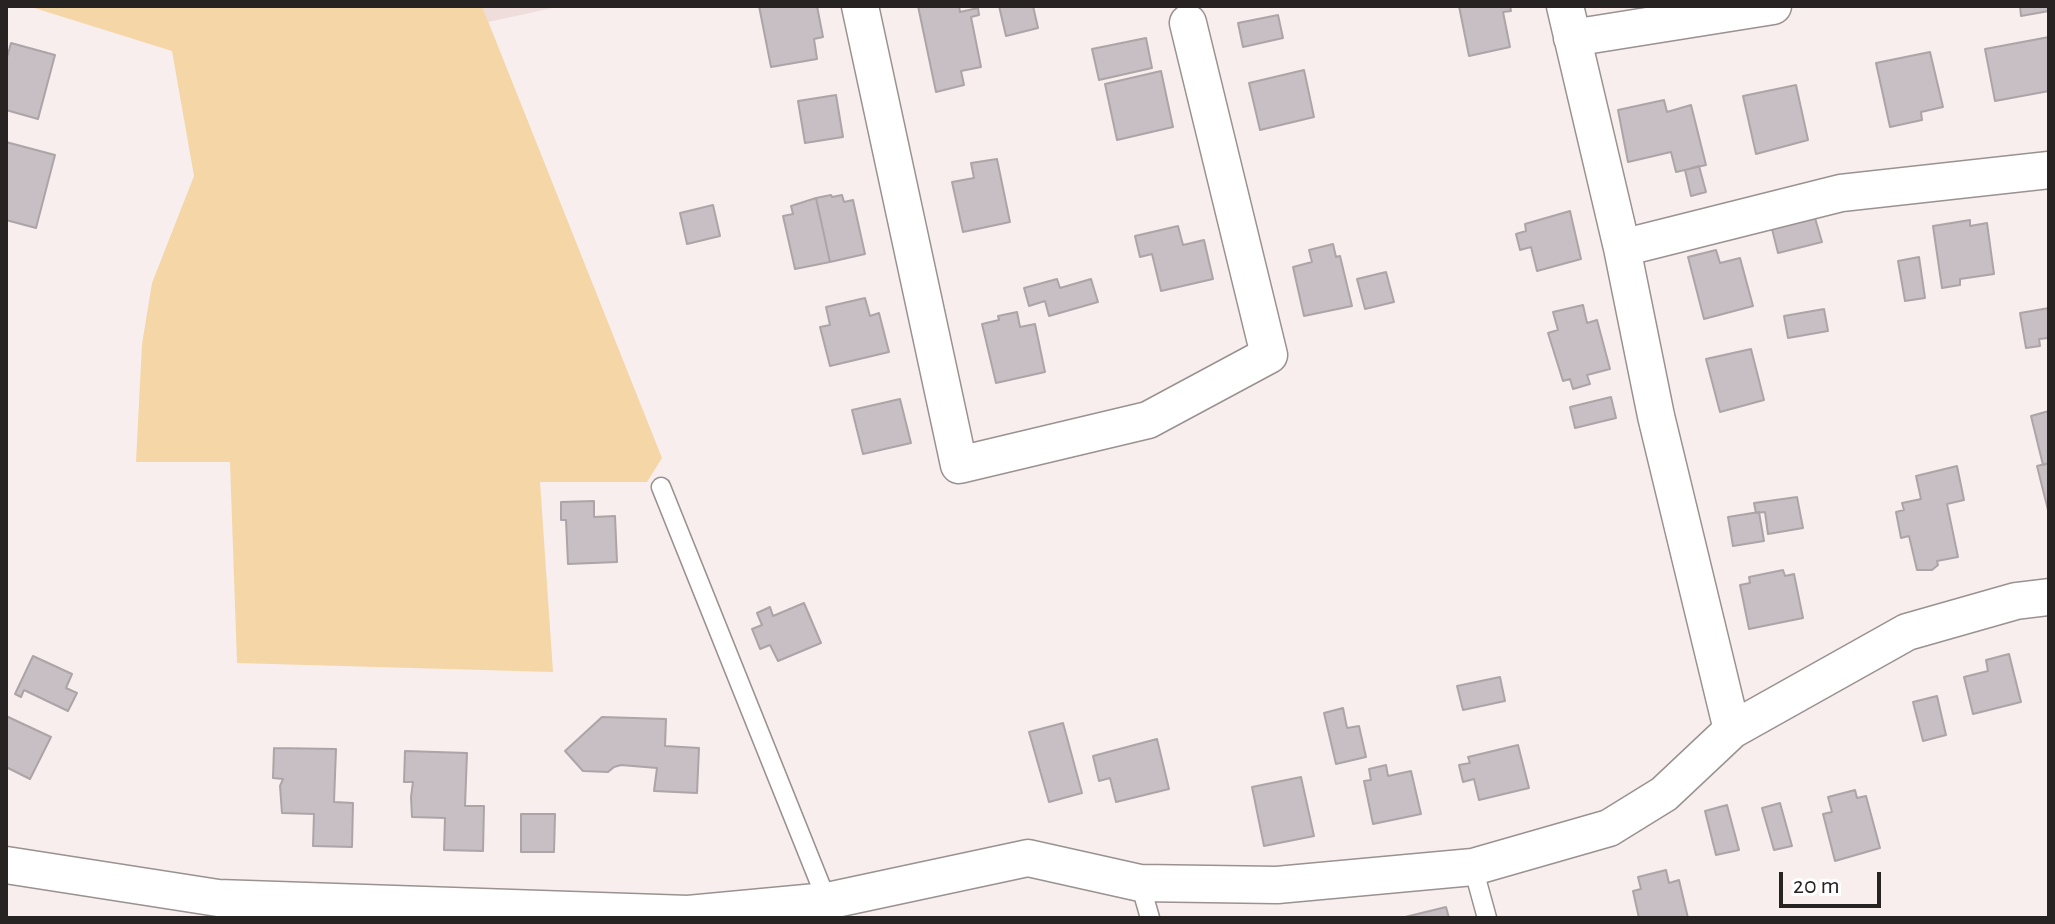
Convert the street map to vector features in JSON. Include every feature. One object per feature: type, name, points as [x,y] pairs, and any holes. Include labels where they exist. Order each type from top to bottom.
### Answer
[{"type":"street","points":[[860,6],[959,465],[1148,420],[1269,355],[1188,23]]},
{"type":"street","points":[[1732,730],[1656,416],[1622,248],[1569,22],[1773,6]]},
{"type":"street","points":[[1622,248],[1841,193],[2049,170]]},
{"type":"street","points":[[6,865],[218,908],[688,916],[827,901],[1028,858],[1140,883],[1277,885],[1473,867],[1609,828],[1664,794],[1732,730],[1907,632],[2016,601],[2049,597]]},
{"type":"lane","points":[[661,487],[827,901]]},
{"type":"lane","points":[[1473,867],[1487,918]]},
{"type":"lane","points":[[1140,883],[1150,918]]},
{"type":"shaded area","points":[[28,6],[482,6],[662,458],[647,482],[540,482],[553,672],[237,663],[230,462],[136,462],[142,344],[152,283],[194,176],[172,51]]},
{"type":"shaded area","points":[[482,6],[562,6],[488,22]]},
{"type":"building","points":[[759,6],[817,6],[823,37],[814,39],[817,59],[771,67]]},
{"type":"building","points":[[918,6],[959,6],[960,12],[978,8],[979,15],[971,17],[981,67],[961,71],[964,85],[936,92]]},
{"type":"building","points":[[999,6],[1033,6],[1038,28],[1006,36]]},
{"type":"building","points":[[1459,6],[1510,6],[1511,11],[1503,12],[1510,47],[1469,56]]},
{"type":"building","points":[[2020,6],[2049,6],[2049,11],[2021,16]]},
{"type":"building","points":[[1278,15],[1283,38],[1243,47],[1238,23]]},
{"type":"building","points":[[2049,37],[2049,91],[1995,101],[1985,49]]},
{"type":"building","points":[[1146,38],[1152,68],[1099,80],[1092,49]]},
{"type":"building","points":[[11,43],[55,55],[38,119],[6,110],[6,61]]},
{"type":"building","points":[[1930,52],[1943,107],[1921,112],[1922,120],[1890,127],[1876,63]]},
{"type":"building","points":[[1304,70],[1314,117],[1260,130],[1249,83]]},
{"type":"building","points":[[1161,71],[1173,127],[1117,140],[1105,84]]},
{"type":"building","points":[[1796,85],[1808,140],[1756,154],[1743,96]]},
{"type":"building","points":[[836,95],[843,137],[805,143],[798,101]]},
{"type":"building","points":[[1664,100],[1667,112],[1691,105],[1706,165],[1676,172],[1671,152],[1628,162],[1618,110]]},
{"type":"building","points":[[6,142],[55,155],[36,228],[6,220]]},
{"type":"building","points":[[997,159],[1010,222],[963,232],[952,182],[974,178],[971,163]]},
{"type":"building","points":[[1699,166],[1706,192],[1691,196],[1685,170]]},
{"type":"building","points":[[842,195],[844,202],[853,200],[865,254],[830,262],[816,198]]},
{"type":"building","points":[[816,198],[830,262],[795,269],[783,216],[793,214],[791,206]]},
{"type":"building","points":[[713,205],[720,236],[687,244],[680,213]]},
{"type":"building","points":[[1570,211],[1581,259],[1537,271],[1531,247],[1520,250],[1516,234],[1526,231],[1525,224]]},
{"type":"building","points":[[1815,218],[1822,242],[1778,253],[1772,229]]},
{"type":"building","points":[[1970,220],[1970,226],[1987,223],[1994,274],[1960,279],[1960,285],[1942,288],[1933,226]]},
{"type":"building","points":[[1178,226],[1183,245],[1204,240],[1213,279],[1161,291],[1152,254],[1140,257],[1135,236]]},
{"type":"building","points":[[1333,244],[1336,257],[1340,256],[1352,306],[1304,316],[1293,267],[1312,262],[1309,250]]},
{"type":"building","points":[[1716,250],[1720,263],[1740,258],[1753,306],[1704,319],[1688,257]]},
{"type":"building","points":[[1919,257],[1925,298],[1905,301],[1898,261]]},
{"type":"building","points":[[1386,272],[1394,302],[1365,309],[1357,279]]},
{"type":"building","points":[[1057,279],[1060,288],[1091,279],[1098,302],[1049,316],[1045,301],[1029,306],[1024,288]]},
{"type":"building","points":[[865,298],[870,316],[879,313],[889,352],[830,366],[820,327],[830,325],[826,307]]},
{"type":"building","points":[[1583,305],[1587,323],[1597,320],[1610,369],[1587,375],[1590,384],[1573,389],[1570,379],[1563,381],[1548,333],[1558,330],[1553,312]]},
{"type":"building","points":[[2049,308],[2049,338],[2039,339],[2040,346],[2026,348],[2020,313]]},
{"type":"building","points":[[1824,309],[1828,331],[1788,338],[1784,316]]},
{"type":"building","points":[[1017,312],[1020,327],[1035,324],[1045,372],[996,383],[982,324]]},
{"type":"building","points":[[1751,349],[1764,400],[1720,412],[1706,359]]},
{"type":"building","points":[[1611,397],[1616,418],[1575,428],[1570,407]]},
{"type":"building","points":[[900,399],[911,443],[863,454],[852,410]]},
{"type":"building","points":[[2049,411],[2049,463],[2043,465],[2031,416]]},
{"type":"building","points":[[2049,463],[2049,514],[2037,466]]},
{"type":"building","points":[[1957,466],[1964,500],[1947,504],[1958,557],[1937,561],[1938,565],[1932,570],[1917,570],[1909,536],[1901,538],[1896,512],[1904,510],[1902,503],[1921,499],[1916,476]]},
{"type":"building","points":[[1797,497],[1803,528],[1768,534],[1765,512],[1756,513],[1754,503]]},
{"type":"building","points":[[594,501],[594,517],[615,516],[617,562],[568,564],[566,520],[561,520],[561,502]]},
{"type":"building","points":[[1759,512],[1764,541],[1733,546],[1728,517]]},
{"type":"building","points":[[1783,570],[1785,576],[1794,574],[1803,618],[1749,629],[1740,585],[1750,583],[1749,577]]},
{"type":"building","points":[[804,603],[821,643],[778,661],[770,645],[760,649],[752,629],[762,625],[757,613],[770,607],[773,616]]},
{"type":"building","points":[[2009,654],[2021,702],[1973,714],[1964,677],[1988,671],[1986,660]]},
{"type":"building","points":[[33,656],[72,674],[66,688],[77,693],[68,711],[24,690],[21,697],[15,694]]},
{"type":"building","points":[[1500,677],[1505,701],[1463,710],[1457,686]]},
{"type":"building","points":[[1937,696],[1946,735],[1923,741],[1913,702]]},
{"type":"building","points":[[1343,708],[1347,728],[1359,726],[1366,757],[1336,764],[1324,713]]},
{"type":"building","points":[[6,716],[51,737],[30,779],[6,767]]},
{"type":"building","points":[[602,717],[666,719],[665,746],[699,748],[697,793],[654,791],[657,768],[621,765],[608,772],[583,771],[565,751]]},
{"type":"building","points":[[1063,723],[1082,793],[1049,802],[1029,732]]},
{"type":"building","points":[[1157,739],[1169,789],[1116,802],[1110,778],[1099,781],[1093,756]]},
{"type":"building","points":[[1518,745],[1529,788],[1479,800],[1474,779],[1463,782],[1459,765],[1470,763],[1468,757]]},
{"type":"building","points":[[274,748],[336,749],[334,802],[353,803],[352,847],[313,846],[314,814],[282,813],[280,786],[283,779],[273,778]]},
{"type":"building","points":[[405,751],[467,753],[465,806],[484,806],[483,851],[444,850],[445,818],[412,817],[413,782],[404,782]]},
{"type":"building","points":[[1386,765],[1388,776],[1411,771],[1421,814],[1373,824],[1364,781],[1371,780],[1369,769]]},
{"type":"building","points":[[1301,777],[1314,836],[1264,846],[1252,787]]},
{"type":"building","points":[[1855,790],[1857,798],[1866,796],[1880,848],[1835,861],[1823,814],[1832,812],[1828,797]]},
{"type":"building","points":[[1780,803],[1792,846],[1774,850],[1762,808]]},
{"type":"building","points":[[1727,805],[1739,850],[1716,855],[1705,811]]},
{"type":"building","points":[[521,814],[555,814],[554,852],[521,852]]},
{"type":"building","points":[[1666,870],[1669,883],[1679,880],[1688,918],[1639,918],[1633,891],[1641,889],[1638,877]]},
{"type":"building","points":[[1446,907],[1449,918],[1401,918]]}]
